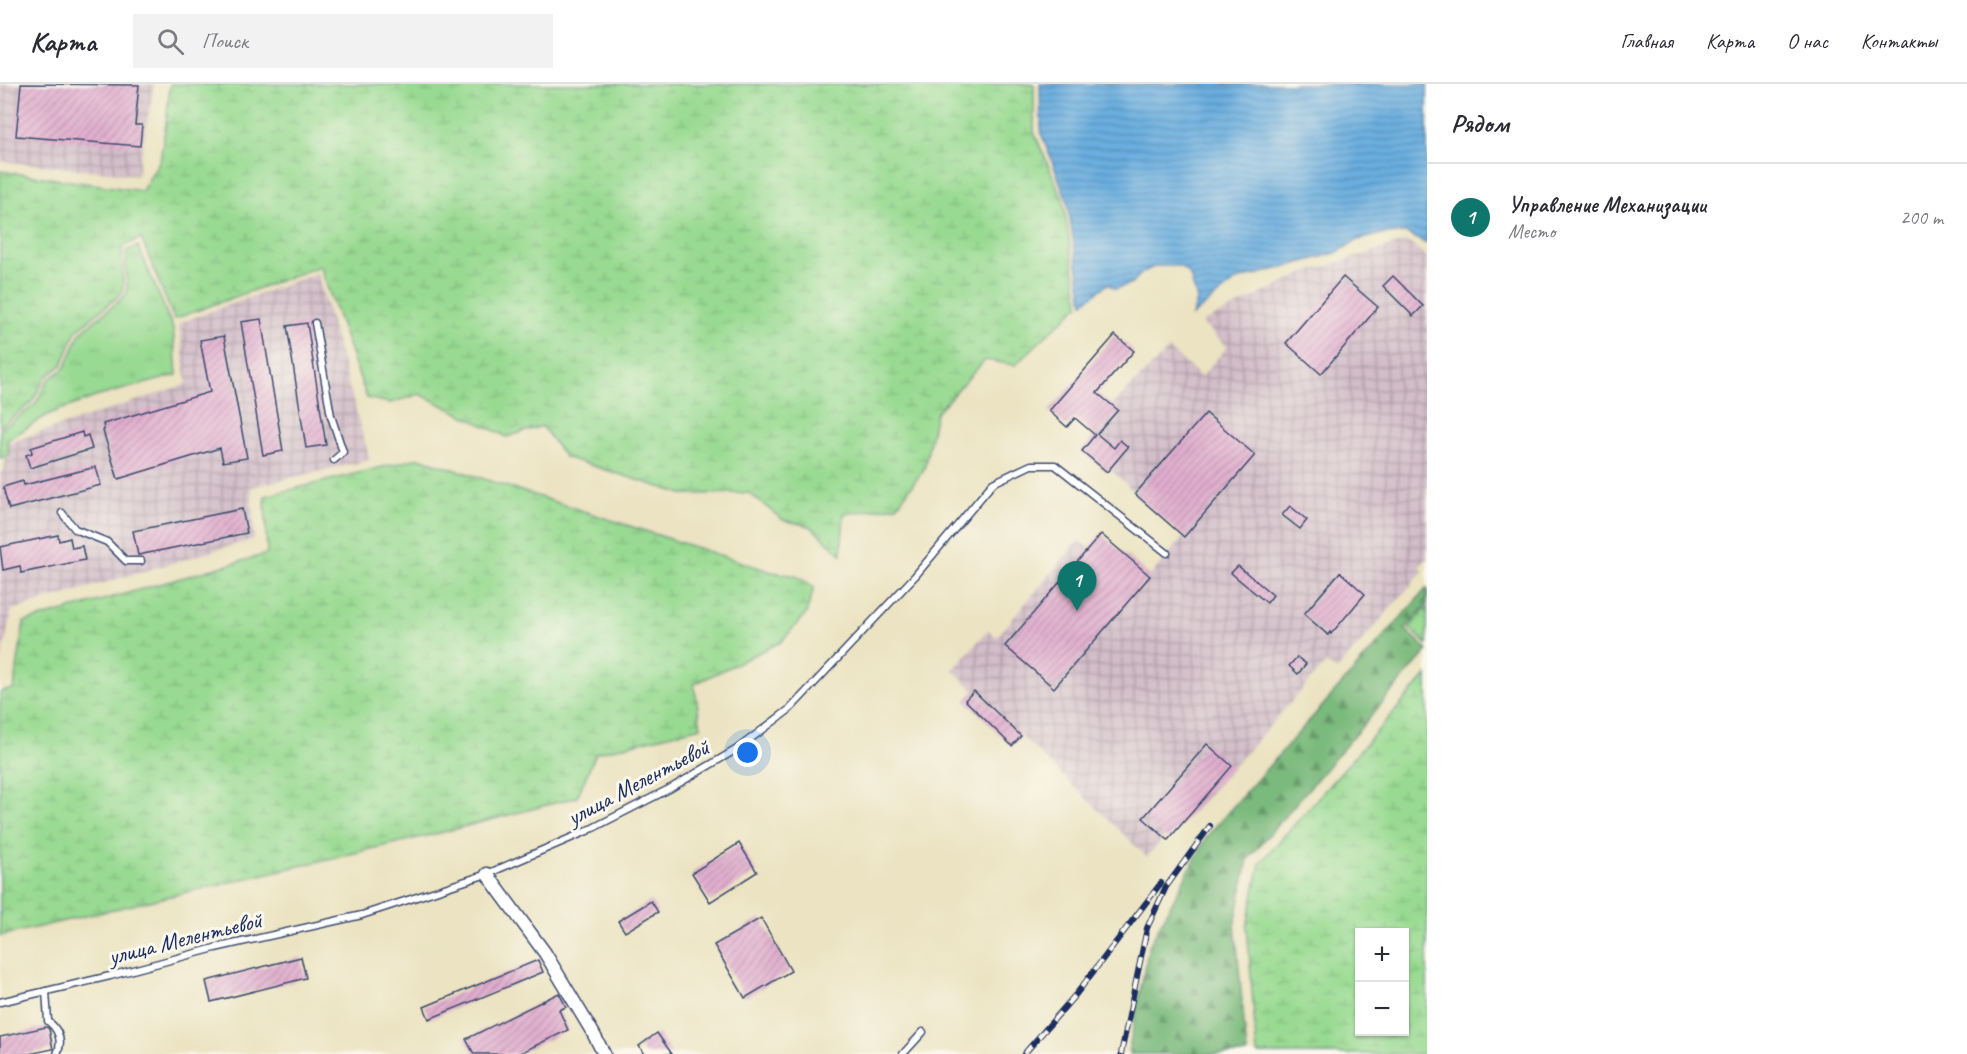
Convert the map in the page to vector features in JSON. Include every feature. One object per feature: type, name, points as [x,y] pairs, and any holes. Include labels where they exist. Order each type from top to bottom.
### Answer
[{"type":"street","points":[[487,874],[545,953],[604,1054]]},
{"type":"lane","points":[[315,323],[331,416],[343,452],[334,460]]},
{"type":"lane","name":"улица Мелентьевой","points":[[0,1002],[204,951],[362,915],[487,874],[587,831],[671,788],[737,750],[790,709],[915,576],[993,483],[1030,465],[1055,465],[1167,553]]},
{"type":"lane","points":[[62,513],[75,529],[107,542],[126,561],[141,561]]},
{"type":"lane","points":[[46,991],[48,1021],[58,1029],[60,1043],[57,1054]]},
{"type":"lane","points":[[903,1054],[923,1032]]},
{"type":"shaded area","points":[[0,84],[154,84],[137,175],[0,161]]},
{"type":"shaded area","points":[[1407,241],[1427,257],[1427,558],[1419,567],[1423,571],[1336,671],[1326,663],[1168,840],[1164,837],[1147,857],[953,670],[988,630],[997,637],[1079,540],[1089,548],[1101,534],[1150,576],[1184,537],[1135,495],[1136,493],[1110,469],[1107,472],[1082,451],[1095,435],[1112,405],[1169,349],[1201,377],[1227,347],[1202,323],[1304,273]]},
{"type":"shaded area","points":[[317,273],[370,460],[251,487],[254,539],[12,610],[0,666],[0,472],[4,471],[8,443],[187,384],[179,323]]},
{"type":"green space","points":[[170,84],[1034,84],[1034,132],[1063,200],[1079,305],[1015,365],[985,360],[936,413],[924,469],[897,506],[844,514],[841,554],[810,526],[783,520],[749,493],[682,494],[565,457],[542,426],[507,437],[420,394],[390,403],[367,398],[320,266],[174,319],[141,238],[122,247],[123,292],[76,331],[62,365],[45,378],[32,402],[0,427],[0,171],[142,191],[160,160]]},
{"type":"green space","points":[[138,246],[173,328],[177,375],[95,397],[49,414],[7,440],[10,456],[0,458],[0,430],[35,405],[48,380],[65,368],[80,333],[127,294],[126,251]]},
{"type":"green space","points":[[419,458],[772,572],[796,576],[814,587],[806,614],[781,642],[694,684],[701,727],[596,753],[577,797],[452,830],[0,936],[0,692],[14,689],[24,622],[267,554],[265,496]]},
{"type":"green space","points":[[1427,588],[1427,604],[1405,629],[1427,651],[1248,859],[1235,924],[1247,1054],[1129,1054],[1149,946],[1207,836]]},
{"type":"green space","points":[[1427,607],[1427,644],[1409,628]]},
{"type":"green space","points":[[1427,675],[1427,1054],[1257,1054],[1247,926],[1260,863]]},
{"type":"water","points":[[1040,84],[1427,84],[1427,244],[1406,233],[1382,234],[1358,240],[1336,253],[1237,280],[1192,316],[1197,300],[1190,275],[1180,266],[1156,266],[1143,272],[1132,283],[1116,289],[1108,284],[1083,303],[1067,200],[1041,133]]},
{"type":"building","points":[[21,84],[139,85],[135,125],[142,125],[140,146],[16,136]]},
{"type":"building","points":[[1393,276],[1423,306],[1413,316],[1383,286]]},
{"type":"building","points":[[1343,277],[1378,307],[1321,374],[1286,343]]},
{"type":"building","points":[[261,319],[283,451],[263,455],[241,322]]},
{"type":"building","points":[[307,323],[326,445],[306,448],[287,326]]},
{"type":"building","points":[[1115,335],[1134,351],[1097,393],[1118,410],[1097,434],[1114,448],[1120,440],[1128,447],[1107,472],[1082,451],[1095,435],[1075,418],[1067,427],[1049,411]]},
{"type":"building","points":[[224,336],[247,458],[223,462],[220,448],[118,479],[103,431],[103,424],[210,392],[200,340]]},
{"type":"building","points":[[1206,413],[1255,455],[1184,537],[1135,494]]},
{"type":"building","points":[[82,432],[83,437],[88,435],[92,449],[30,468],[26,455],[32,453],[31,448]]},
{"type":"building","points":[[96,467],[101,485],[9,509],[3,487],[23,481],[24,485]]},
{"type":"building","points":[[1290,506],[1307,520],[1300,529],[1282,515]]},
{"type":"building","points":[[242,509],[247,533],[138,555],[133,531]]},
{"type":"building","points":[[1101,534],[1150,576],[1054,688],[1005,646]]},
{"type":"building","points":[[58,535],[59,541],[70,538],[72,548],[82,546],[85,560],[21,573],[20,566],[3,570],[0,547]]},
{"type":"building","points":[[1238,566],[1273,595],[1267,603],[1231,573]]},
{"type":"building","points":[[1340,572],[1365,594],[1328,635],[1304,614]]},
{"type":"building","points":[[1297,657],[1306,664],[1298,674],[1289,666]]},
{"type":"building","points":[[974,691],[1021,736],[1012,746],[965,700]]},
{"type":"building","points":[[1207,744],[1232,766],[1168,840],[1143,818]]},
{"type":"building","points":[[739,843],[757,872],[710,902],[692,873]]},
{"type":"building","points":[[651,901],[658,912],[625,932],[618,921]]},
{"type":"building","points":[[761,918],[791,971],[745,998],[714,945]]},
{"type":"building","points":[[301,957],[306,978],[211,1002],[206,981]]},
{"type":"building","points":[[538,960],[543,972],[429,1019],[424,1007]]},
{"type":"building","points":[[559,993],[566,1007],[559,1010],[568,1030],[518,1054],[474,1054],[466,1039]]},
{"type":"building","points":[[46,1027],[49,1029],[53,1049],[29,1054],[0,1054],[0,1037]]},
{"type":"building","points":[[657,1033],[672,1054],[644,1054],[639,1046]]},
{"type":"railway","points":[[1121,1054],[1147,928],[1166,887],[1210,826]]},
{"type":"railway","points":[[1024,1054],[1077,993],[1161,883]]},
{"type":"place","name":"Управление Механизации","points":[[1077,611]]}]
